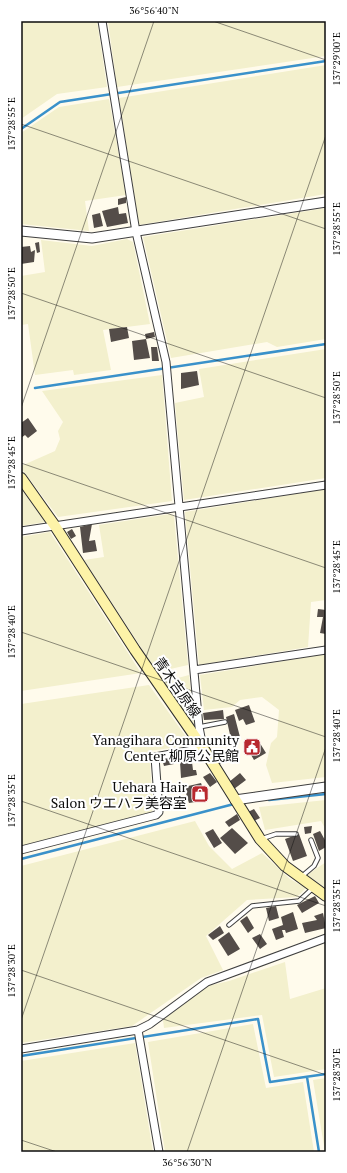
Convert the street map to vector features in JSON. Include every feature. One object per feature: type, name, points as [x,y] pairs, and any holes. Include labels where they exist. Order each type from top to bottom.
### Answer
[{"type":"main road","name":"青木吉原線","points":[[21,478],[55,526],[131,644],[203,748],[260,839],[274,856],[300,878],[326,896]]},
{"type":"street","points":[[21,850],[156,815],[159,812],[155,757],[203,748],[199,727],[166,362],[136,232],[102,21]]},
{"type":"street","points":[[21,231],[92,238],[326,202]]},
{"type":"street","points":[[21,531],[326,485]]},
{"type":"street","points":[[194,670],[326,650]]},
{"type":"street","points":[[235,800],[326,787]]},
{"type":"street","points":[[21,1049],[138,1030],[150,1024],[207,982],[326,938]]},
{"type":"street","points":[[138,1030],[159,1152]]},
{"type":"lane","points":[[199,727],[225,722]]},
{"type":"lane","points":[[260,839],[276,834],[296,834]]},
{"type":"lane","points":[[300,878],[314,866],[318,858],[311,840]]},
{"type":"lane","points":[[229,925],[252,906],[299,901],[314,888]]},
{"type":"shaded area","points":[[21,21],[97,21],[107,87],[57,94],[21,119]]},
{"type":"shaded area","points":[[108,21],[326,21],[326,56],[117,87]]},
{"type":"shaded area","points":[[326,65],[326,194],[139,225],[119,98]]},
{"type":"shaded area","points":[[109,99],[126,195],[85,201],[89,231],[21,224],[21,133],[59,107]]},
{"type":"shaded area","points":[[326,208],[326,339],[277,347],[267,342],[171,358],[143,237]]},
{"type":"shaded area","points":[[127,239],[133,242],[150,324],[103,330],[111,370],[74,375],[73,370],[35,375],[28,324],[21,325],[21,276],[45,272],[41,240],[92,246]]},
{"type":"shaded area","points":[[326,349],[326,478],[184,500],[175,403],[204,397],[199,369]]},
{"type":"shaded area","points":[[162,375],[172,501],[58,517],[21,468],[21,466],[55,451],[60,439],[58,431],[63,422],[42,391]]},
{"type":"shaded area","points":[[21,489],[45,522],[21,526]]},
{"type":"shaded area","points":[[326,489],[326,600],[311,602],[308,647],[199,665],[185,512]]},
{"type":"shaded area","points":[[170,514],[174,516],[188,665],[157,672],[84,560],[104,557],[99,525]]},
{"type":"shaded area","points":[[50,532],[141,673],[21,691],[21,537]]},
{"type":"shaded area","points":[[326,654],[326,777],[272,783],[266,765],[271,743],[277,737],[279,710],[262,697],[240,700],[232,707],[204,710],[200,675]]},
{"type":"shaded area","points":[[189,675],[194,725],[163,682]]},
{"type":"shaded area","points":[[149,685],[192,745],[149,751],[153,808],[151,813],[21,846],[21,704]]},
{"type":"shaded area","points":[[326,800],[326,830],[321,821],[265,830],[259,807]]},
{"type":"shaded area","points":[[195,821],[209,846],[232,869],[262,853],[290,879],[306,888],[297,897],[247,900],[206,936],[223,970],[201,978],[132,1026],[21,1043],[21,866]]},
{"type":"shaded area","points":[[326,862],[326,888],[307,875]]},
{"type":"shaded area","points":[[285,962],[290,999],[326,988],[326,1069],[274,1077],[262,1015],[164,1028],[163,1020],[208,986],[229,981]]},
{"type":"shaded area","points":[[253,1024],[266,1088],[303,1082],[314,1152],[165,1152],[148,1042]]},
{"type":"shaded area","points":[[135,1043],[153,1152],[21,1152],[21,1061]]},
{"type":"shaded area","points":[[326,1078],[326,1152],[325,1152],[313,1080]]},
{"type":"building","points":[[126,197],[126,203],[118,205],[118,199]]},
{"type":"building","points":[[118,207],[119,214],[126,213],[128,223],[107,227],[102,211]]},
{"type":"building","points":[[100,213],[103,226],[94,228],[92,215]]},
{"type":"building","points":[[39,242],[40,252],[37,253],[35,243]]},
{"type":"building","points":[[30,246],[31,252],[35,250],[34,262],[21,264],[21,247]]},
{"type":"building","points":[[127,327],[129,338],[111,342],[109,329]]},
{"type":"building","points":[[154,332],[155,337],[146,339],[145,334]]},
{"type":"building","points":[[146,339],[150,358],[134,360],[132,341]]},
{"type":"building","points":[[151,347],[157,347],[159,361],[152,361]]},
{"type":"building","points":[[197,371],[199,385],[181,389],[181,373]]},
{"type":"building","points":[[28,418],[37,431],[28,438],[25,435],[21,438],[21,423]]},
{"type":"building","points":[[92,524],[89,541],[95,540],[97,551],[83,553],[80,527]]},
{"type":"building","points":[[72,529],[76,536],[71,539],[67,532]]},
{"type":"building","points":[[318,609],[326,610],[326,634],[320,633],[323,617],[317,617]]},
{"type":"building","points":[[249,705],[255,722],[246,725],[243,719],[239,721],[235,710]]},
{"type":"building","points":[[223,710],[224,719],[204,720],[203,713]]},
{"type":"building","points":[[234,714],[240,737],[231,739],[226,717]]},
{"type":"building","points":[[251,740],[253,743],[258,740],[266,753],[254,760],[244,743]]},
{"type":"building","points":[[219,749],[226,760],[218,765],[211,753]]},
{"type":"building","points":[[173,757],[174,764],[164,766],[162,759]]},
{"type":"building","points":[[180,762],[192,762],[193,770],[196,770],[197,775],[181,778]]},
{"type":"building","points":[[210,773],[217,782],[210,787],[203,777]]},
{"type":"building","points":[[240,773],[246,780],[234,789],[229,782]]},
{"type":"building","points":[[201,783],[207,800],[189,803],[184,787]]},
{"type":"building","points":[[254,809],[260,818],[254,821],[248,812]]},
{"type":"building","points":[[237,814],[240,820],[229,827],[225,822]]},
{"type":"building","points":[[312,826],[311,833],[305,834],[304,827]]},
{"type":"building","points":[[232,828],[248,843],[235,854],[220,838]]},
{"type":"building","points":[[213,829],[222,843],[214,848],[205,833]]},
{"type":"building","points":[[320,831],[326,842],[326,847],[319,851],[313,834]]},
{"type":"building","points":[[299,834],[307,856],[293,861],[285,839]]},
{"type":"building","points":[[315,896],[319,903],[302,913],[297,905]]},
{"type":"building","points":[[276,906],[279,918],[269,921],[266,908]]},
{"type":"building","points":[[293,912],[298,929],[286,933],[285,930],[282,930],[284,937],[276,940],[272,929],[283,925],[281,917]]},
{"type":"building","points":[[323,913],[326,928],[305,933],[302,923],[317,920],[314,916]]},
{"type":"building","points":[[247,916],[254,928],[248,933],[240,921]]},
{"type":"building","points":[[220,926],[224,933],[213,940],[208,935]]},
{"type":"building","points":[[229,932],[240,949],[228,956],[218,940]]},
{"type":"building","points":[[260,934],[267,944],[260,949],[252,938]]},
{"type":"waterway","points":[[21,129],[60,102],[326,61]]},
{"type":"waterway","points":[[35,388],[326,344]]},
{"type":"waterway","points":[[269,800],[326,794]]},
{"type":"waterway","points":[[21,859],[234,804]]},
{"type":"waterway","points":[[21,1056],[258,1019],[270,1082],[326,1074]]},
{"type":"waterway","points":[[307,1077],[319,1152]]},
{"type":"place","name":"Yanagihara Community Center 柳原公民館","points":[[252,747]]},
{"type":"place","name":"Uehara Hair Salon ウエハラ美容室","points":[[200,794]]}]
